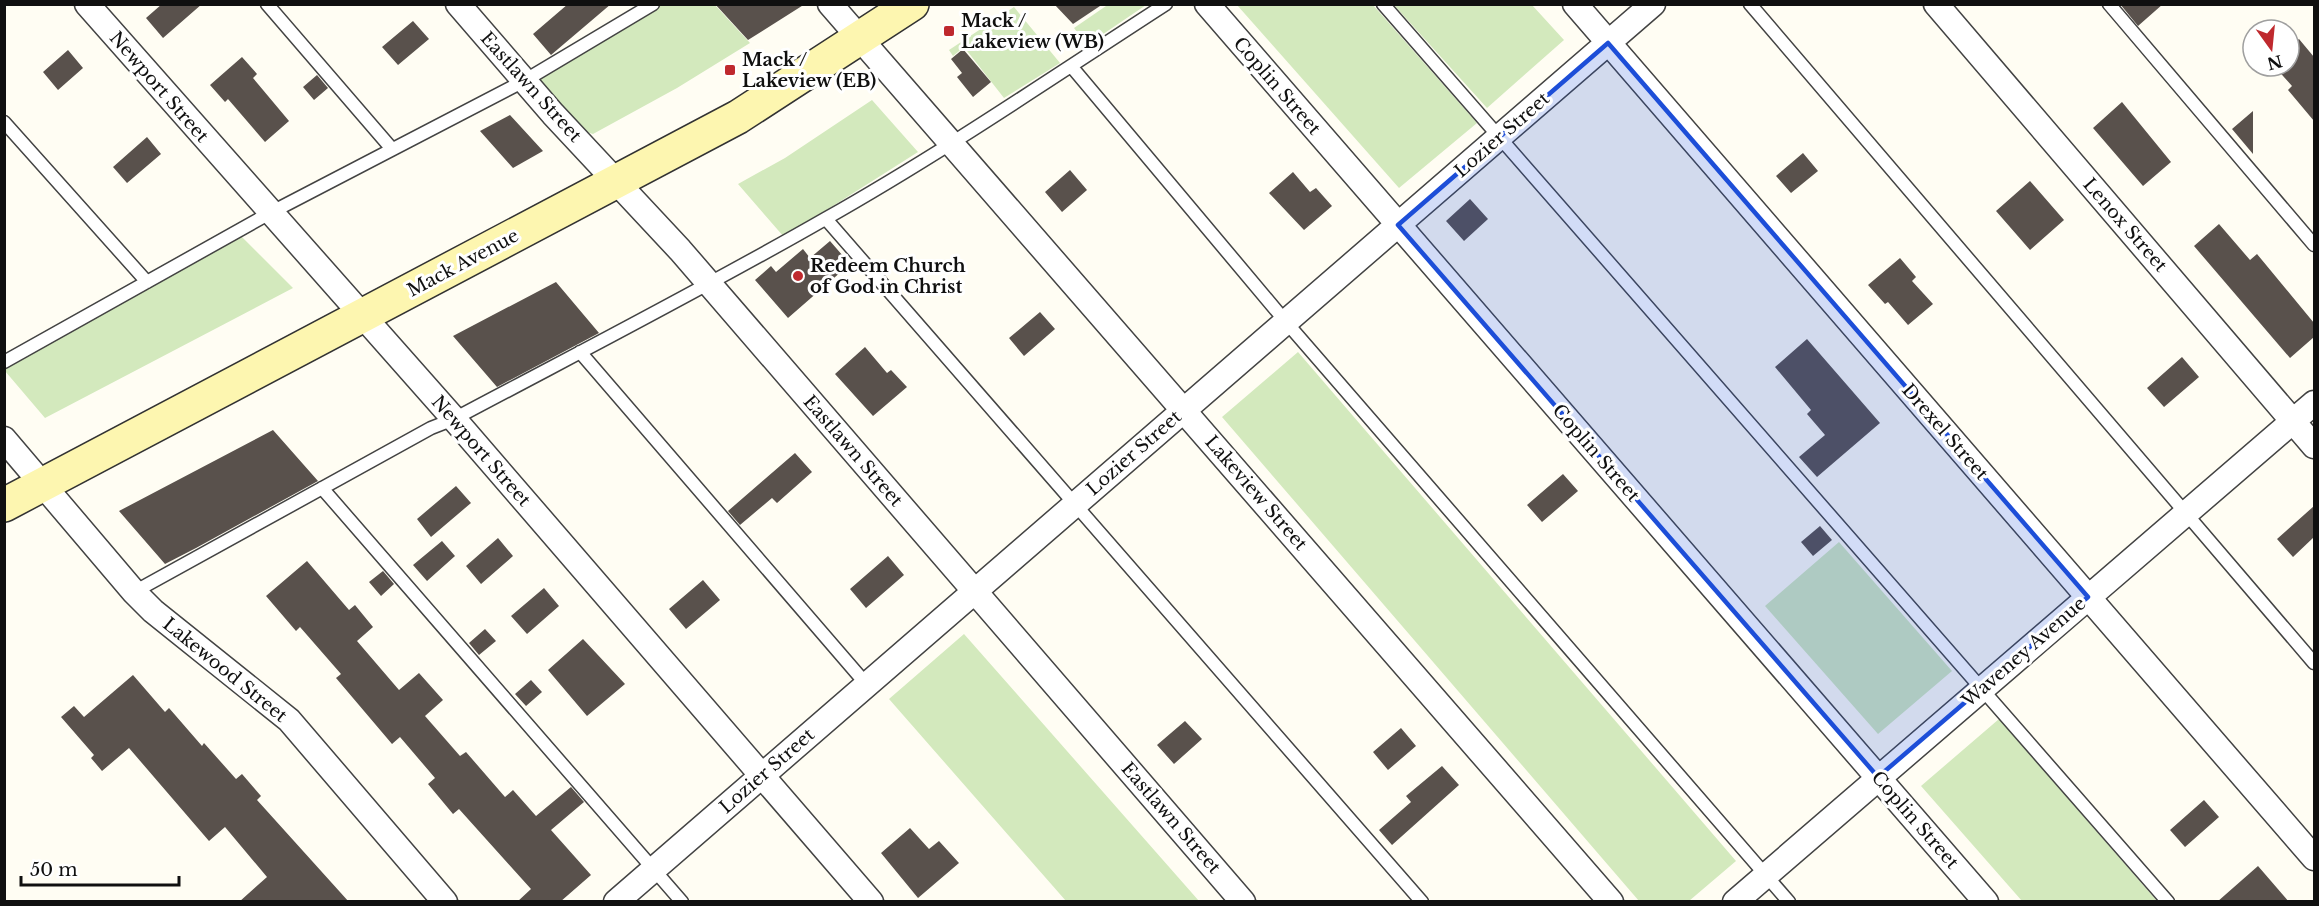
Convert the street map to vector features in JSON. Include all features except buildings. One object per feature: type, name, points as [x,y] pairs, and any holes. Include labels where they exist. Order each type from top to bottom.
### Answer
[{"type":"main road","name":"Mack Avenue","points":[[4,505],[738,117],[912,4]]},
{"type":"street","name":"Newport Street","points":[[87,4],[454,419],[872,902]]},
{"type":"street","name":"Eastlawn Street","points":[[458,4],[524,81],[708,284],[1243,902]]},
{"type":"street","name":"Lakeview Street","points":[[830,4],[1611,902]]},
{"type":"street","name":"Coplin Street","points":[[1206,4],[1986,902]]},
{"type":"street","name":"Drexel Street","points":[[1575,4],[2314,858]]},
{"type":"street","name":"Lozier Street","points":[[616,902],[1653,4]]},
{"type":"street","name":"Lenox Street","points":[[1936,4],[2314,446]]},
{"type":"street","name":"Waveney Avenue","points":[[1735,902],[2314,403]]},
{"type":"street","name":"Lakewood Street","points":[[4,439],[134,592],[153,611],[288,720],[445,902]]},
{"type":"lane","points":[[267,4],[392,149]]},
{"type":"lane","points":[[134,592],[431,428],[454,419],[826,219],[951,143],[1166,4]]},
{"type":"lane","points":[[1383,4],[2168,902]]},
{"type":"lane","points":[[1750,4],[2314,663]]},
{"type":"lane","points":[[2109,4],[2314,245]]},
{"type":"lane","points":[[4,362],[270,213],[524,81],[648,6]]},
{"type":"lane","points":[[1071,66],[1286,322],[1789,902]]},
{"type":"lane","points":[[4,122],[147,282]]},
{"type":"lane","points":[[826,219],[1422,902]]},
{"type":"lane","points":[[580,352],[867,684]]},
{"type":"lane","points":[[322,488],[682,902]]},
{"type":"highlighted area","points":[[1608,43],[2088,597],[1878,777],[1398,225]]},
{"type":"green space","points":[[656,5],[715,5],[750,43],[677,88],[593,134],[580,130],[536,78]]},
{"type":"green space","points":[[1105,5],[1146,5],[1087,45],[1074,28]]},
{"type":"green space","points":[[1237,5],[1373,5],[1477,123],[1399,188]]},
{"type":"green space","points":[[1394,5],[1532,5],[1564,40],[1487,108]]},
{"type":"green space","points":[[1014,7],[1060,63],[1004,98],[964,47],[953,56],[949,50]]},
{"type":"green space","points":[[872,100],[918,152],[784,237],[738,184],[785,158]]},
{"type":"green space","points":[[241,236],[293,288],[45,418],[5,371],[4,367]]},
{"type":"green space","points":[[1298,352],[1736,861],[1689,901],[1639,901],[1222,417]]},
{"type":"green space","points":[[1839,542],[1952,671],[1878,734],[1765,606]]},
{"type":"green space","points":[[964,634],[1199,901],[1066,901],[889,699]]},
{"type":"green space","points":[[1999,719],[2157,901],[2022,901],[1921,786]]},
{"type":"place","name":"Mack / Lakeview (WB)","points":[[949,31]]},
{"type":"place","name":"Mack / Lakeview (EB)","points":[[730,70]]},
{"type":"place","name":"Redeem Church of God in Christ","points":[[798,276]]}]
